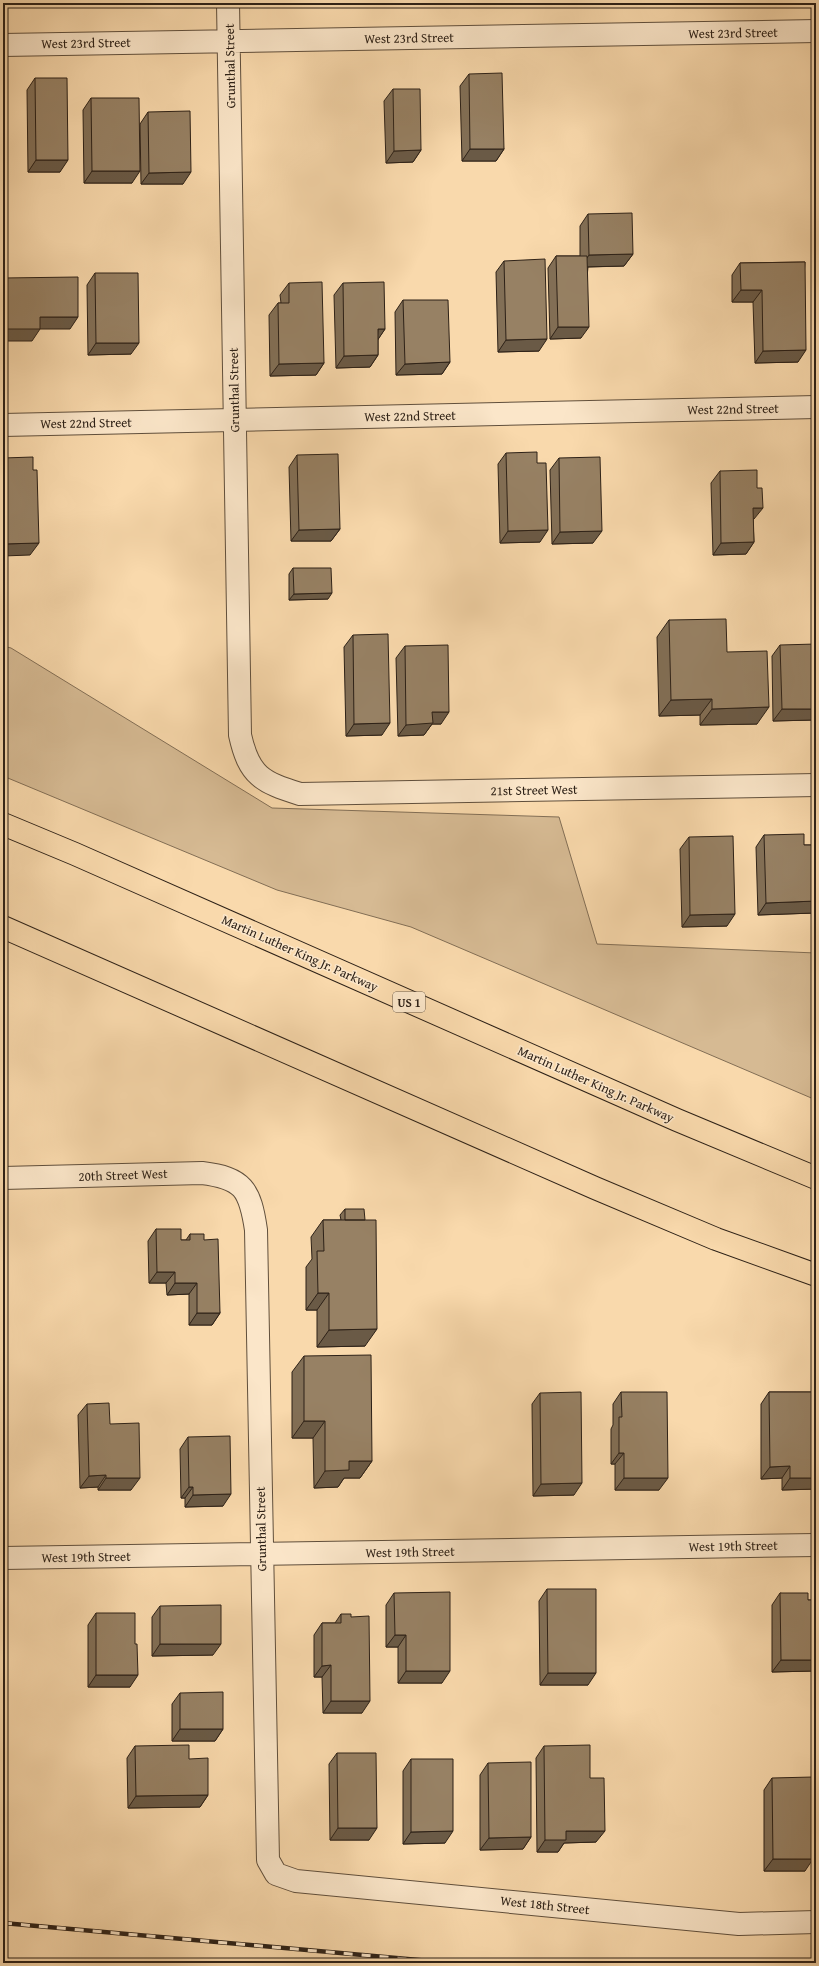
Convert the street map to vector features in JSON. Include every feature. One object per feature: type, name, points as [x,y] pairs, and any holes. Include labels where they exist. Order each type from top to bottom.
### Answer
[{"type":"highway","name":"Martin Luther King Jr. Parkway","points":[[3,824],[90,860],[677,1120],[816,1178]]},
{"type":"highway","points":[[3,927],[595,1188],[716,1239],[816,1275]]},
{"type":"street","name":"Grunthal Street","points":[[228,3],[240,735],[245,754],[256,774]]},
{"type":"street","name":"West 23rd Street","points":[[3,45],[816,31]]},
{"type":"street","name":"West 22nd Street","points":[[3,425],[816,407]]},
{"type":"street","name":"21st Street West","points":[[256,774],[276,786],[300,794],[816,786]]},
{"type":"street","name":"20th Street West","points":[[3,1178],[202,1173],[224,1176],[240,1185]]},
{"type":"street","name":"Grunthal Street","points":[[240,1185],[253,1206],[256,1230],[268,1860],[276,1874]]},
{"type":"street","name":"West 19th Street","points":[[3,1558],[816,1545]]},
{"type":"street","name":"West 18th Street","points":[[276,1874],[296,1881],[738,1924],[816,1922]]},
{"type":"shaded area","points":[[3,646],[11,648],[272,808],[559,817],[597,944],[816,953],[816,1100],[411,927],[277,890],[3,776]]},
{"type":"building","points":[[502,73],[504,149],[470,149],[469,74]]},
{"type":"building","points":[[35,78],[67,78],[68,160],[36,160]]},
{"type":"building","points":[[393,89],[420,89],[421,150],[394,151]]},
{"type":"building","points":[[91,98],[139,98],[140,171],[92,171]]},
{"type":"building","points":[[190,111],[191,172],[149,173],[148,112]]},
{"type":"building","points":[[632,213],[633,254],[589,255],[588,214]]},
{"type":"building","points":[[556,256],[587,256],[589,327],[558,327]]},
{"type":"building","points":[[545,259],[547,339],[506,340],[504,261]]},
{"type":"building","points":[[805,262],[806,350],[763,351],[762,290],[741,290],[740,263]]},
{"type":"building","points":[[95,273],[138,273],[139,343],[96,343]]},
{"type":"building","points":[[78,277],[78,317],[40,317],[40,329],[3,329],[3,278]]},
{"type":"building","points":[[322,282],[324,363],[279,364],[278,303],[289,303],[289,283]]},
{"type":"building","points":[[384,282],[385,329],[378,329],[378,355],[344,356],[343,283]]},
{"type":"building","points":[[403,300],[448,300],[450,362],[405,364]]},
{"type":"building","points":[[537,452],[537,463],[546,463],[548,530],[508,531],[506,453]]},
{"type":"building","points":[[338,454],[340,529],[299,530],[297,455]]},
{"type":"building","points":[[33,457],[33,470],[37,470],[39,543],[3,544],[3,458]]},
{"type":"building","points":[[600,457],[602,531],[560,532],[559,458]]},
{"type":"building","points":[[757,470],[757,488],[762,488],[763,508],[753,508],[754,542],[721,543],[720,471]]},
{"type":"building","points":[[293,568],[331,568],[332,593],[294,594]]},
{"type":"building","points":[[726,619],[727,652],[767,651],[769,707],[712,709],[712,699],[671,700],[669,620]]},
{"type":"building","points":[[388,634],[390,723],[354,724],[353,635]]},
{"type":"building","points":[[816,644],[816,709],[782,709],[780,645]]},
{"type":"building","points":[[448,645],[449,712],[432,712],[433,723],[406,725],[405,646]]},
{"type":"building","points":[[804,834],[804,845],[816,845],[816,901],[766,903],[764,835]]},
{"type":"building","points":[[733,836],[735,914],[690,915],[689,837]]},
{"type":"building","points":[[345,1209],[364,1209],[365,1220],[345,1220]]},
{"type":"building","points":[[323,1220],[376,1220],[377,1329],[329,1330],[329,1293],[318,1293],[317,1251],[324,1251]]},
{"type":"building","points":[[156,1229],[181,1229],[181,1240],[190,1240],[190,1234],[204,1234],[204,1240],[218,1239],[220,1313],[197,1313],[197,1283],[175,1283],[175,1272],[157,1272]]},
{"type":"building","points":[[371,1355],[372,1461],[349,1461],[349,1470],[325,1471],[325,1421],[304,1421],[304,1356]]},
{"type":"building","points":[[581,1392],[582,1483],[541,1484],[540,1393]]},
{"type":"building","points":[[621,1392],[667,1392],[668,1478],[624,1478],[624,1453],[619,1453],[619,1417],[622,1417]]},
{"type":"building","points":[[769,1392],[816,1392],[816,1478],[790,1478],[790,1466],[770,1467]]},
{"type":"building","points":[[109,1403],[110,1424],[139,1423],[140,1478],[106,1478],[106,1475],[89,1476],[87,1404]]},
{"type":"building","points":[[230,1436],[231,1494],[193,1495],[193,1487],[189,1487],[188,1437]]},
{"type":"building","points":[[547,1589],[596,1589],[596,1673],[548,1673]]},
{"type":"building","points":[[450,1592],[450,1671],[406,1671],[406,1635],[395,1635],[394,1593]]},
{"type":"building","points":[[780,1593],[808,1593],[808,1600],[816,1600],[816,1660],[781,1660]]},
{"type":"building","points":[[221,1605],[221,1644],[160,1644],[160,1606]]},
{"type":"building","points":[[4,1611],[4,1680],[3,1680]]},
{"type":"building","points":[[96,1613],[135,1613],[135,1644],[137,1644],[138,1675],[96,1675]]},
{"type":"building","points":[[341,1614],[351,1614],[351,1617],[369,1616],[370,1701],[331,1701],[331,1665],[322,1666],[322,1623],[341,1623]]},
{"type":"building","points":[[223,1692],[223,1729],[180,1729],[180,1693]]},
{"type":"building","points":[[189,1745],[189,1759],[208,1758],[208,1795],[136,1796],[135,1746]]},
{"type":"building","points":[[590,1745],[590,1778],[604,1778],[605,1831],[566,1831],[566,1840],[545,1840],[544,1746]]},
{"type":"building","points":[[337,1753],[376,1753],[377,1828],[338,1828]]},
{"type":"building","points":[[411,1759],[453,1759],[453,1831],[411,1832]]},
{"type":"building","points":[[531,1762],[531,1837],[489,1838],[488,1763]]},
{"type":"building","points":[[813,1777],[813,1859],[773,1859],[772,1778]]},
{"type":"railway","points":[[3,1923],[452,1963]]}]
